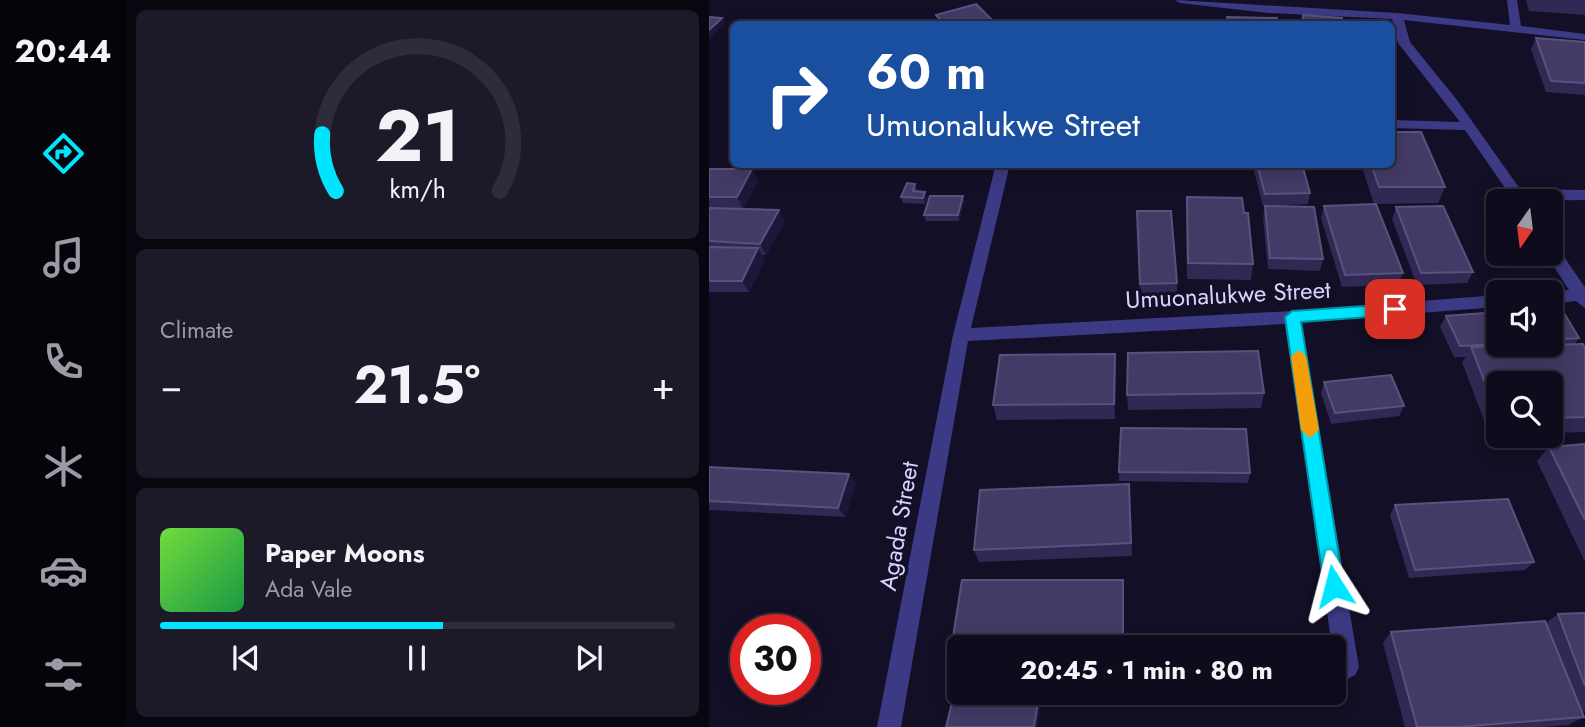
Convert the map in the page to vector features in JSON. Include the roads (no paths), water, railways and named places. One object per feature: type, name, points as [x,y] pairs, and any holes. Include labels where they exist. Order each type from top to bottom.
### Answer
[{"type":"street","points":[[1180,0],[1268,10],[1397,16],[1585,37]]},
{"type":"street","points":[[1512,0],[1516,29]]},
{"type":"street","points":[[1397,16],[1404,43],[1512,189]]},
{"type":"street","points":[[1395,124],[1468,126]]},
{"type":"street","name":"Agada Street","points":[[889,727],[961,335],[1001,168]]},
{"type":"street","points":[[1563,196],[1585,195]]},
{"type":"street","points":[[1562,266],[1583,299]]},
{"type":"street","points":[[1563,298],[1583,299]]},
{"type":"street","name":"Umuonalukwe Street","points":[[961,335],[1292,317],[1486,303]]},
{"type":"street","points":[[1292,317],[1347,667]]}]
